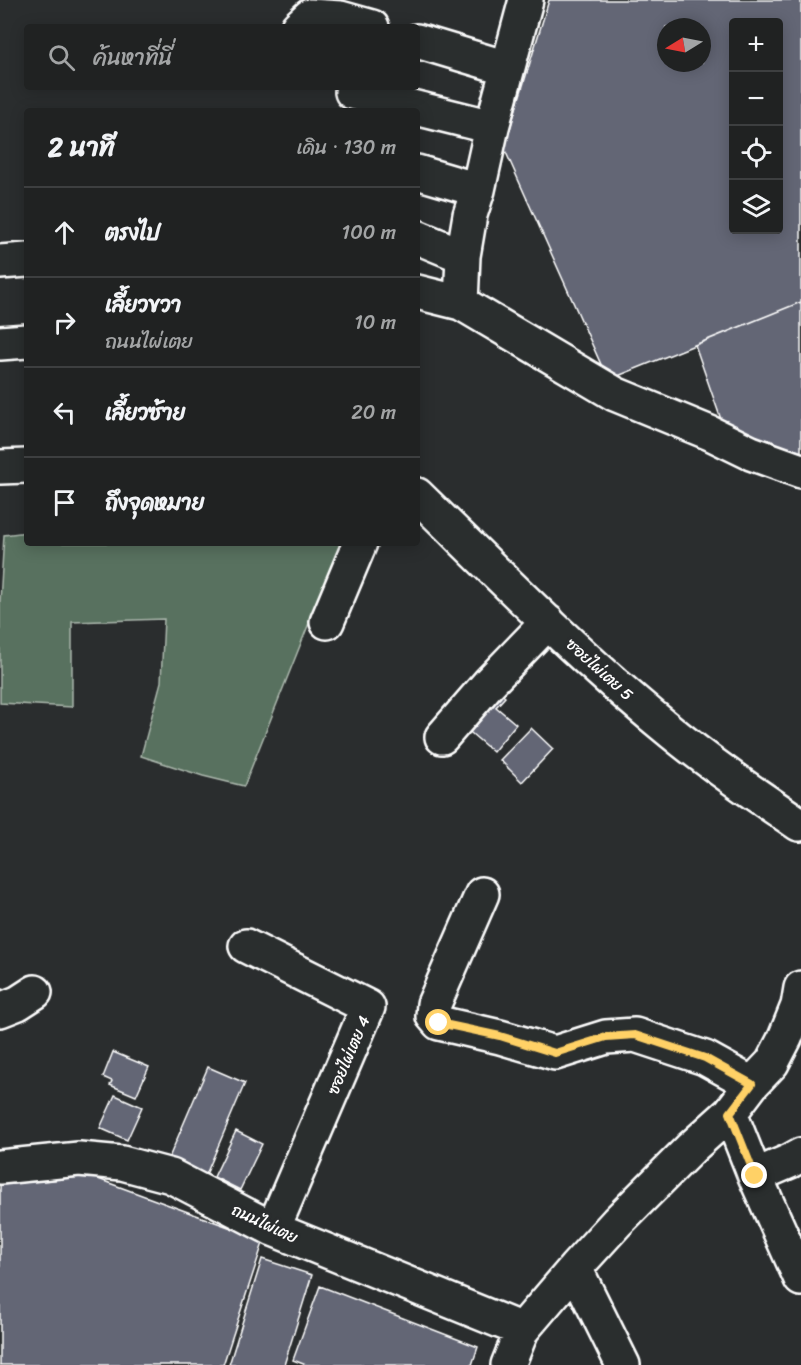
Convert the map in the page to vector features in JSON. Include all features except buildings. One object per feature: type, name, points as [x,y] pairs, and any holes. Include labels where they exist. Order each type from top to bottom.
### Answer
[{"type":"street","points":[[461,303],[463,256],[470,215],[526,0]]},
{"type":"street","points":[[301,24],[310,16],[340,18],[361,24]]},
{"type":"street","points":[[420,42],[507,68]]},
{"type":"street","points":[[343,97],[398,108]]},
{"type":"street","points":[[420,113],[492,127]]},
{"type":"street","points":[[420,173],[478,190]]},
{"type":"street","points":[[420,238],[463,256]]},
{"type":"street","points":[[0,262],[24,260]]},
{"type":"street","points":[[420,293],[461,303],[615,394],[710,433],[751,453],[801,471]]},
{"type":"street","points":[[0,343],[24,341]]},
{"type":"street","points":[[0,467],[24,466]]},
{"type":"street","name":"ซอยไผ่เตย 5","points":[[420,498],[548,622],[663,725],[801,831]]},
{"type":"street","points":[[327,622],[359,546]]},
{"type":"street","points":[[442,737],[548,622]]},
{"type":"street","points":[[482,894],[434,1004],[433,1016],[439,1023],[500,1036],[555,1053],[606,1037],[635,1035],[705,1058],[752,1084]]},
{"type":"street","name":"ซอยไผ่เตย 4","points":[[246,946],[368,1007],[273,1228]]},
{"type":"street","points":[[508,1365],[522,1329],[575,1268],[691,1148],[730,1113],[752,1084],[772,1063],[798,1006],[801,988]]},
{"type":"street","points":[[0,1010],[18,1003],[35,992]]},
{"type":"street","points":[[730,1113],[801,1279]]},
{"type":"street","points":[[755,1176],[801,1155]]},
{"type":"street","name":"ถนนไผ่เตย","points":[[0,1167],[79,1159],[122,1163],[171,1176],[273,1228],[522,1329]]},
{"type":"street","points":[[575,1268],[623,1365]]},
{"type":"green space","points":[[24,532],[24,546],[340,546],[244,786],[203,776],[141,756],[161,682],[164,619],[72,622],[72,707],[0,703],[0,602],[4,535]]},
{"type":"route","points":[[439,1023],[500,1036],[555,1053],[606,1037],[635,1035],[705,1058],[752,1084],[730,1113],[755,1176]]}]
